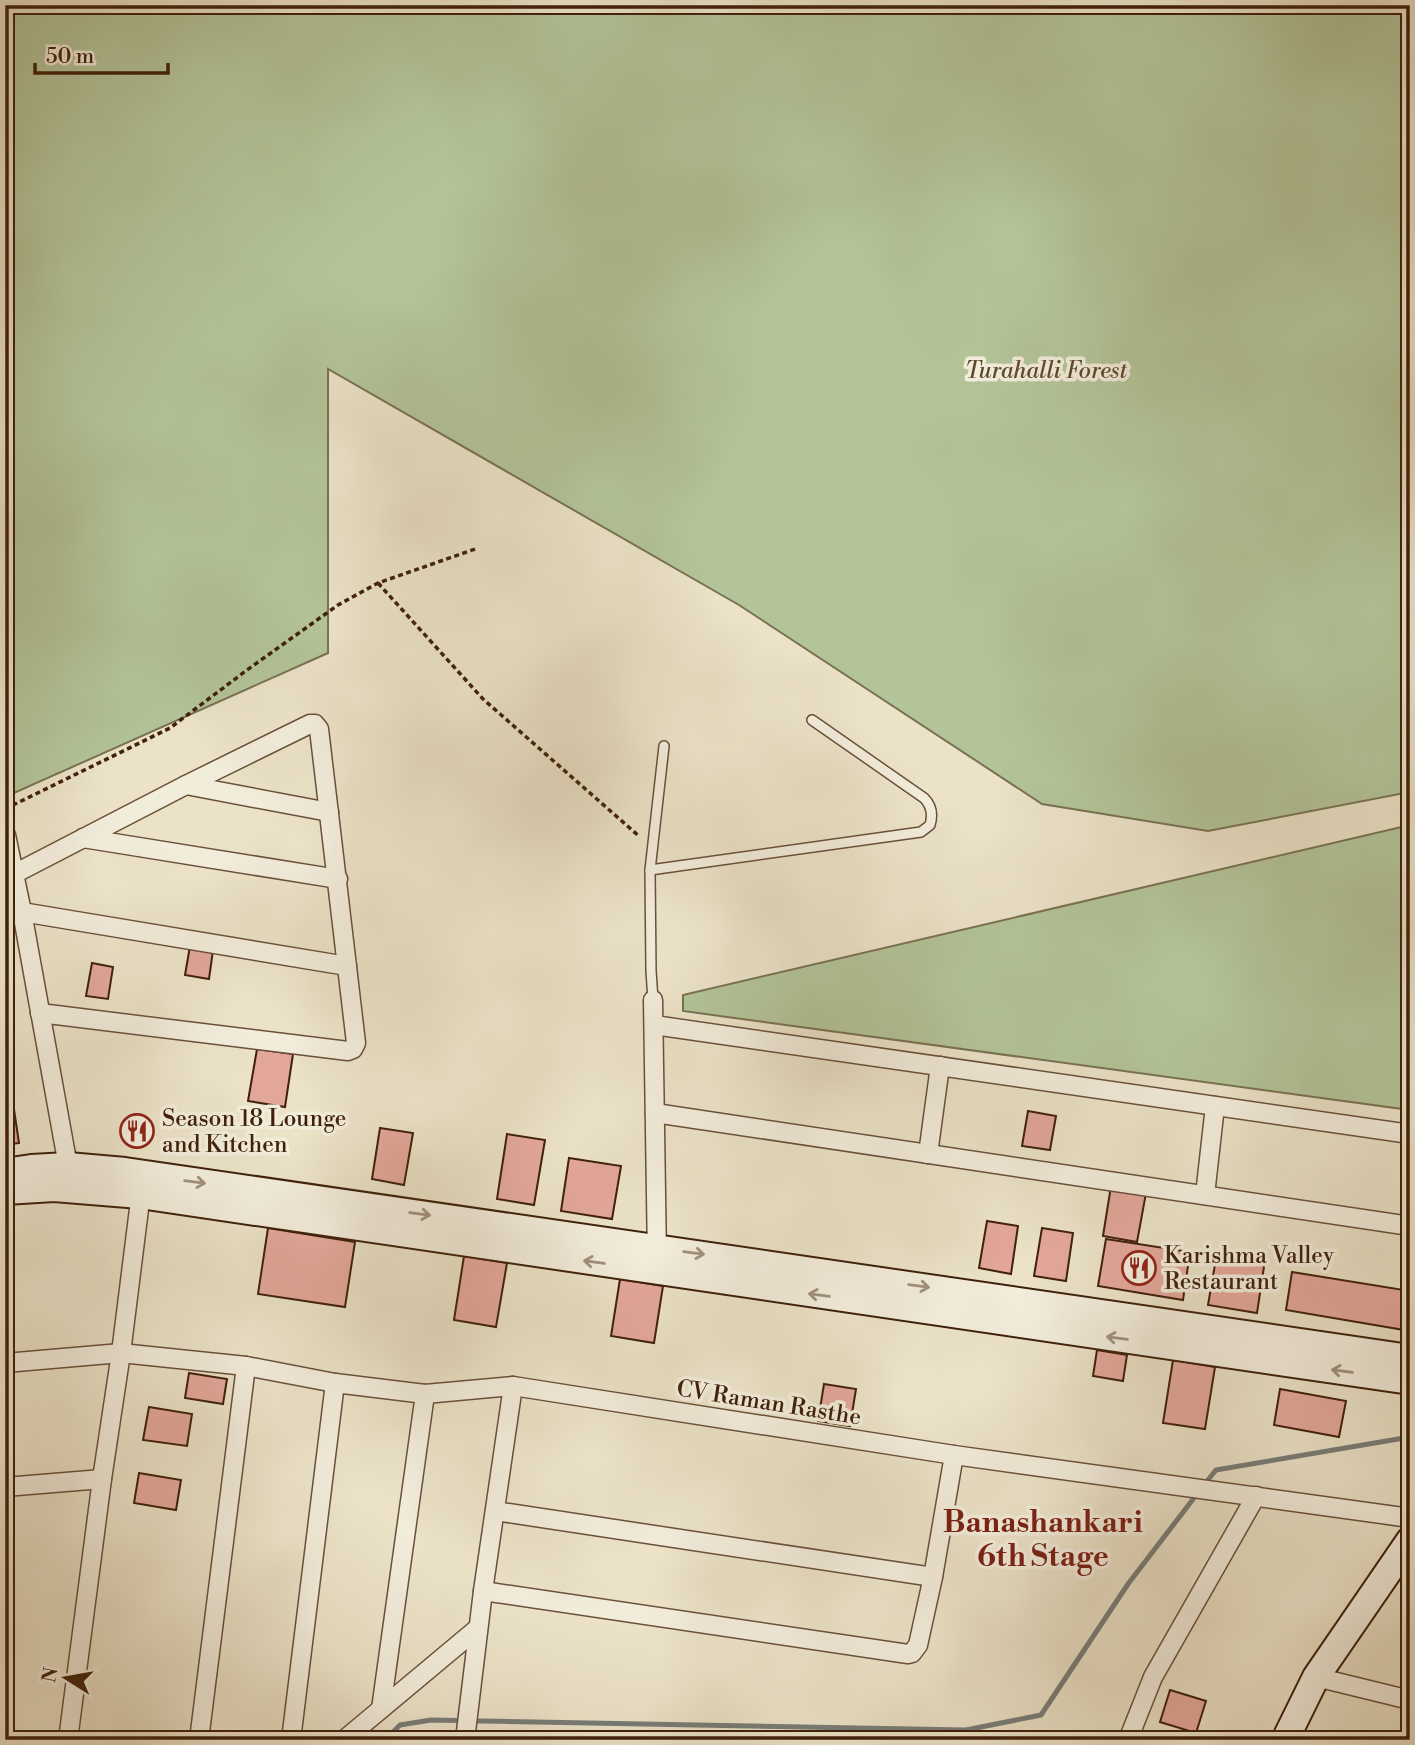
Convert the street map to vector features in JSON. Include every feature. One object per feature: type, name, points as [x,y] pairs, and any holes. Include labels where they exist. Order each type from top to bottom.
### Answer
[{"type":"main road","points":[[5,1171],[68,1166],[142,1184],[657,1259],[1410,1358]]},
{"type":"main road","points":[[5,1191],[142,1184]]},
{"type":"main road","points":[[657,1259],[1410,1381]]},
{"type":"main road","points":[[1285,1740],[1316,1677],[1410,1539]]},
{"type":"street","points":[[14,874],[310,724],[315,724],[319,729],[355,1047],[351,1051],[40,1013]]},
{"type":"street","points":[[186,785],[329,812]]},
{"type":"street","points":[[6,835],[68,1166]]},
{"type":"street","points":[[83,838],[338,879]]},
{"type":"street","points":[[22,912],[347,966]]},
{"type":"street","points":[[653,1000],[657,1259]]},
{"type":"street","points":[[654,1025],[1410,1134]]},
{"type":"street","points":[[928,1154],[940,1066]]},
{"type":"street","points":[[1205,1195],[1215,1106]]},
{"type":"street","points":[[655,1112],[1410,1226]]},
{"type":"street","points":[[68,1740],[142,1184]]},
{"type":"street","name":"CV Raman Rasthe","points":[[5,1363],[121,1353],[246,1366],[335,1383],[425,1394],[513,1386],[954,1455],[1410,1518]]},
{"type":"street","points":[[199,1740],[246,1366]]},
{"type":"street","points":[[290,1740],[335,1383]]},
{"type":"street","points":[[465,1740],[483,1591],[513,1386]]},
{"type":"street","points":[[380,1709],[425,1394]]},
{"type":"street","points":[[483,1591],[912,1653],[918,1645],[933,1577],[954,1455]]},
{"type":"street","points":[[5,1487],[102,1479]]},
{"type":"street","points":[[1128,1740],[1153,1677],[1256,1496]]},
{"type":"street","points":[[495,1511],[933,1577]]},
{"type":"street","points":[[344,1740],[478,1628]]},
{"type":"street","points":[[1316,1677],[1410,1700]]},
{"type":"lane","points":[[650,870],[921,832],[930,825],[931,809],[924,798],[812,720]]},
{"type":"lane","points":[[653,1000],[650,971],[650,870],[664,746]]},
{"type":"path","points":[[5,809],[170,727],[338,605],[378,583],[478,548]]},
{"type":"path","points":[[378,583],[483,699],[653,848]]},
{"type":"green space","name":"Turahalli Forest","points":[[5,5],[1410,5],[1410,792],[1208,831],[1042,804],[739,605],[328,369],[328,653],[5,797]]},
{"type":"green space","points":[[1410,825],[1410,1110],[683,1011],[683,995]]},
{"type":"building","points":[[190,946],[213,950],[209,979],[185,975]]},
{"type":"building","points":[[92,963],[113,967],[108,999],[86,996]]},
{"type":"building","points":[[257,1049],[293,1054],[285,1107],[248,1101]]},
{"type":"building","points":[[12,1096],[19,1143],[5,1145],[5,1097]]},
{"type":"building","points":[[1028,1111],[1056,1116],[1050,1150],[1022,1146]]},
{"type":"building","points":[[380,1128],[413,1133],[404,1185],[372,1179]]},
{"type":"building","points":[[507,1134],[545,1140],[534,1205],[497,1199]]},
{"type":"building","points":[[569,1158],[621,1166],[612,1219],[561,1211]]},
{"type":"building","points":[[1111,1186],[1146,1193],[1137,1242],[1103,1236]]},
{"type":"building","points":[[987,1221],[1018,1226],[1011,1274],[979,1268]]},
{"type":"building","points":[[268,1228],[355,1242],[345,1307],[258,1294]]},
{"type":"building","points":[[1042,1228],[1073,1233],[1066,1281],[1034,1276]]},
{"type":"building","points":[[1106,1239],[1190,1252],[1183,1300],[1098,1286]]},
{"type":"building","points":[[1217,1253],[1265,1260],[1257,1313],[1208,1305]]},
{"type":"building","points":[[464,1256],[507,1263],[496,1327],[454,1320]]},
{"type":"building","points":[[1292,1272],[1410,1291],[1410,1331],[1286,1310]]},
{"type":"building","points":[[620,1279],[663,1286],[654,1343],[611,1336]]},
{"type":"building","points":[[1097,1350],[1127,1355],[1123,1381],[1093,1376]]},
{"type":"building","points":[[1173,1360],[1215,1367],[1205,1429],[1163,1423]]},
{"type":"building","points":[[189,1373],[227,1379],[223,1404],[185,1398]]},
{"type":"building","points":[[824,1384],[856,1389],[850,1426],[818,1421]]},
{"type":"building","points":[[1280,1389],[1346,1401],[1339,1437],[1274,1425]]},
{"type":"building","points":[[149,1407],[192,1414],[187,1446],[143,1440]]},
{"type":"building","points":[[139,1473],[181,1480],[176,1510],[134,1503]]},
{"type":"building","points":[[1170,1690],[1206,1701],[1196,1733],[1160,1722]]},
{"type":"building","points":[[532,1733],[549,1736],[549,1740],[531,1740]]},
{"type":"waterway","points":[[1203,1486],[1216,1470],[1410,1437]]},
{"type":"waterway","points":[[385,1740],[400,1725],[431,1720],[966,1730],[1041,1715],[1128,1584],[1197,1494]]},
{"type":"place","name":"Season 18 Lounge and Kitchen","points":[[137,1131]]},
{"type":"place","name":"Karishma Valley Restaurant","points":[[1139,1268]]},
{"type":"district","name":"Banashankari 6th Stage","points":[[1043,1539]]}]
